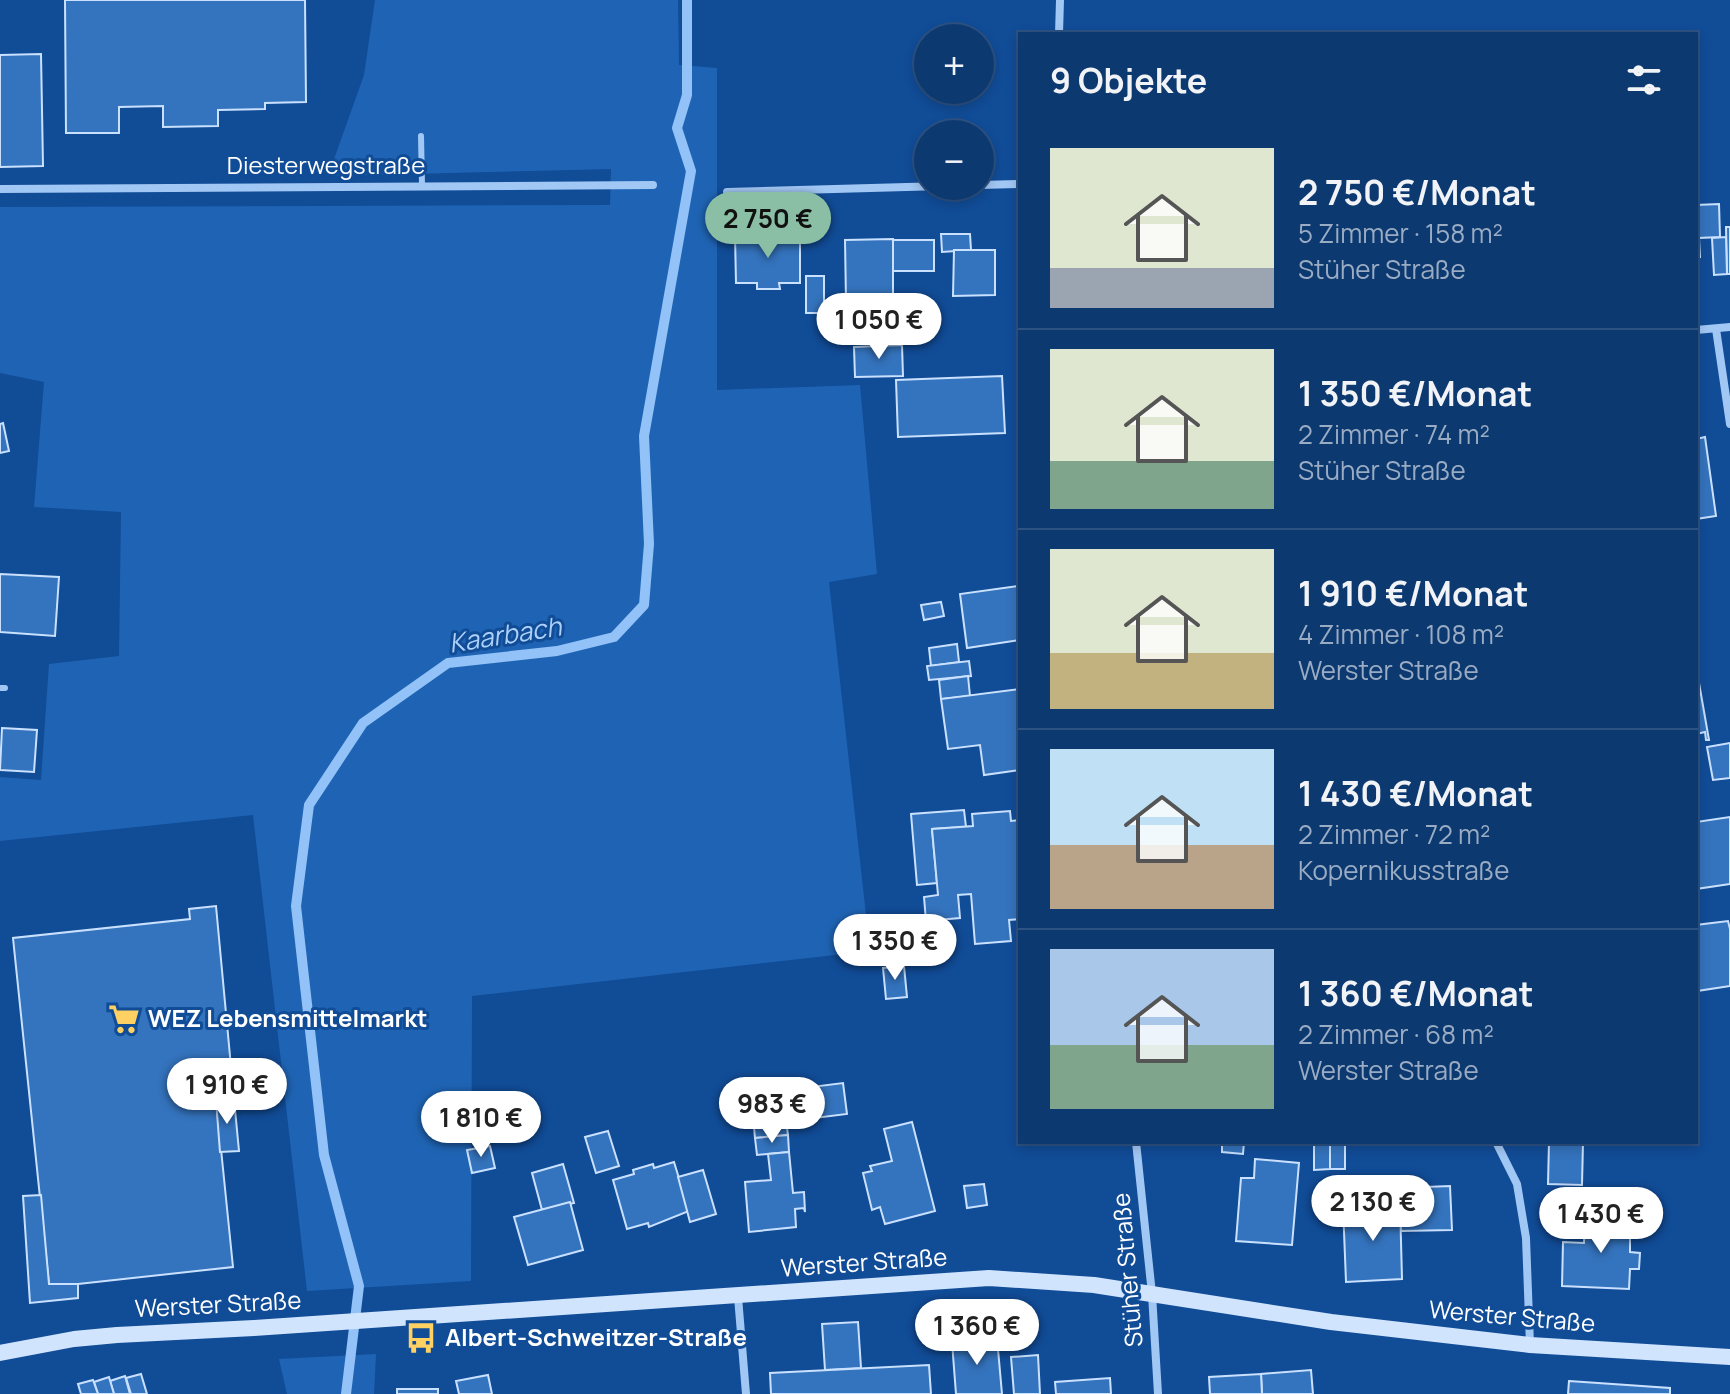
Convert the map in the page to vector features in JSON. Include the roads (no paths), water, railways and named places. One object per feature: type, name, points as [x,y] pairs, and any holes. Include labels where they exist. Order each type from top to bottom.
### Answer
[{"type":"main road","name":"Werster Straße","points":[[0,1353],[74,1339],[117,1335],[738,1297],[989,1278],[1094,1285],[1331,1322],[1530,1345],[1730,1357]]},
{"type":"street","points":[[1059,32],[1060,0]]},
{"type":"street","points":[[994,185],[1018,184]]},
{"type":"street","name":"Diesterwegstraße","points":[[0,189],[653,185]]},
{"type":"street","points":[[727,192],[914,187]]},
{"type":"street","points":[[1698,330],[1730,327]]},
{"type":"street","points":[[1716,329],[1730,424]]},
{"type":"street","name":"Stüher Straße","points":[[1136,1144],[1152,1294],[1158,1394]]},
{"type":"street","points":[[1497,1144],[1517,1184],[1526,1238],[1530,1345]]},
{"type":"street","points":[[738,1297],[746,1394]]},
{"type":"lane","points":[[421,136],[422,185]]},
{"type":"waterway","name":"Kaarbach","points":[[346,1394],[359,1286],[324,1155],[296,906],[309,805],[363,723],[448,663],[557,651],[614,637],[644,605],[649,544],[644,436],[691,171],[677,128],[687,95],[687,0]]},
{"type":"place","name":"WEZ Lebensmittelmarkt","points":[[124,1019]]},
{"type":"place","name":"Albert-Schweitzer-Straße","points":[[421,1338]]}]
